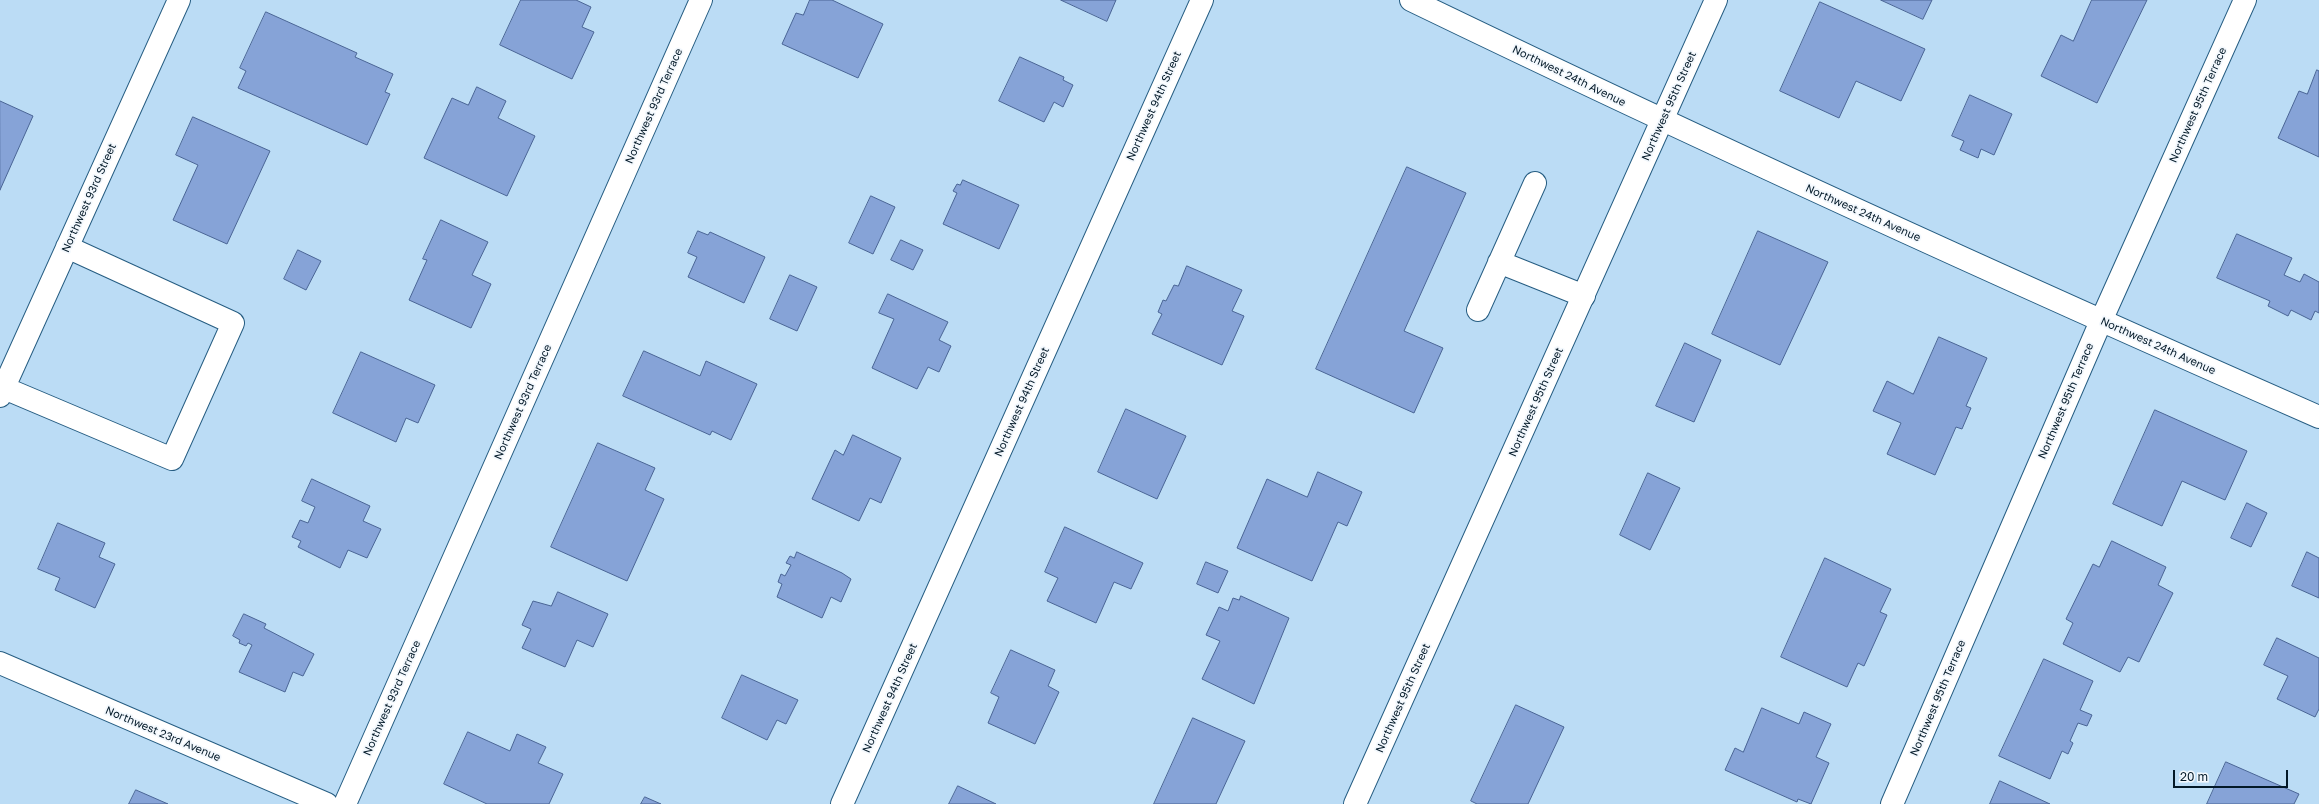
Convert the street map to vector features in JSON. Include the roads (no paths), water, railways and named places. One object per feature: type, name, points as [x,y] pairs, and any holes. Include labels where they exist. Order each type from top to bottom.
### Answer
[{"type":"street","name":"Northwest 93rd Street","points":[[2,392],[179,0]]},
{"type":"street","name":"Northwest 93rd Terrace","points":[[345,804],[701,0]]},
{"type":"street","name":"Northwest 94th Street","points":[[842,804],[1202,0]]},
{"type":"street","name":"Northwest 24th Avenue","points":[[1410,0],[1662,121],[2101,321],[2319,417]]},
{"type":"street","name":"Northwest 95th Street","points":[[1355,804],[1716,0]]},
{"type":"street","name":"Northwest 95th Terrace","points":[[1892,804],[2101,321],[2245,0]]},
{"type":"street","points":[[1478,310],[1535,183]]},
{"type":"street","points":[[2,392],[172,459],[233,323],[67,247]]},
{"type":"street","points":[[1499,262],[1584,296]]},
{"type":"street","name":"Northwest 23rd Avenue","points":[[0,663],[327,804]]}]
